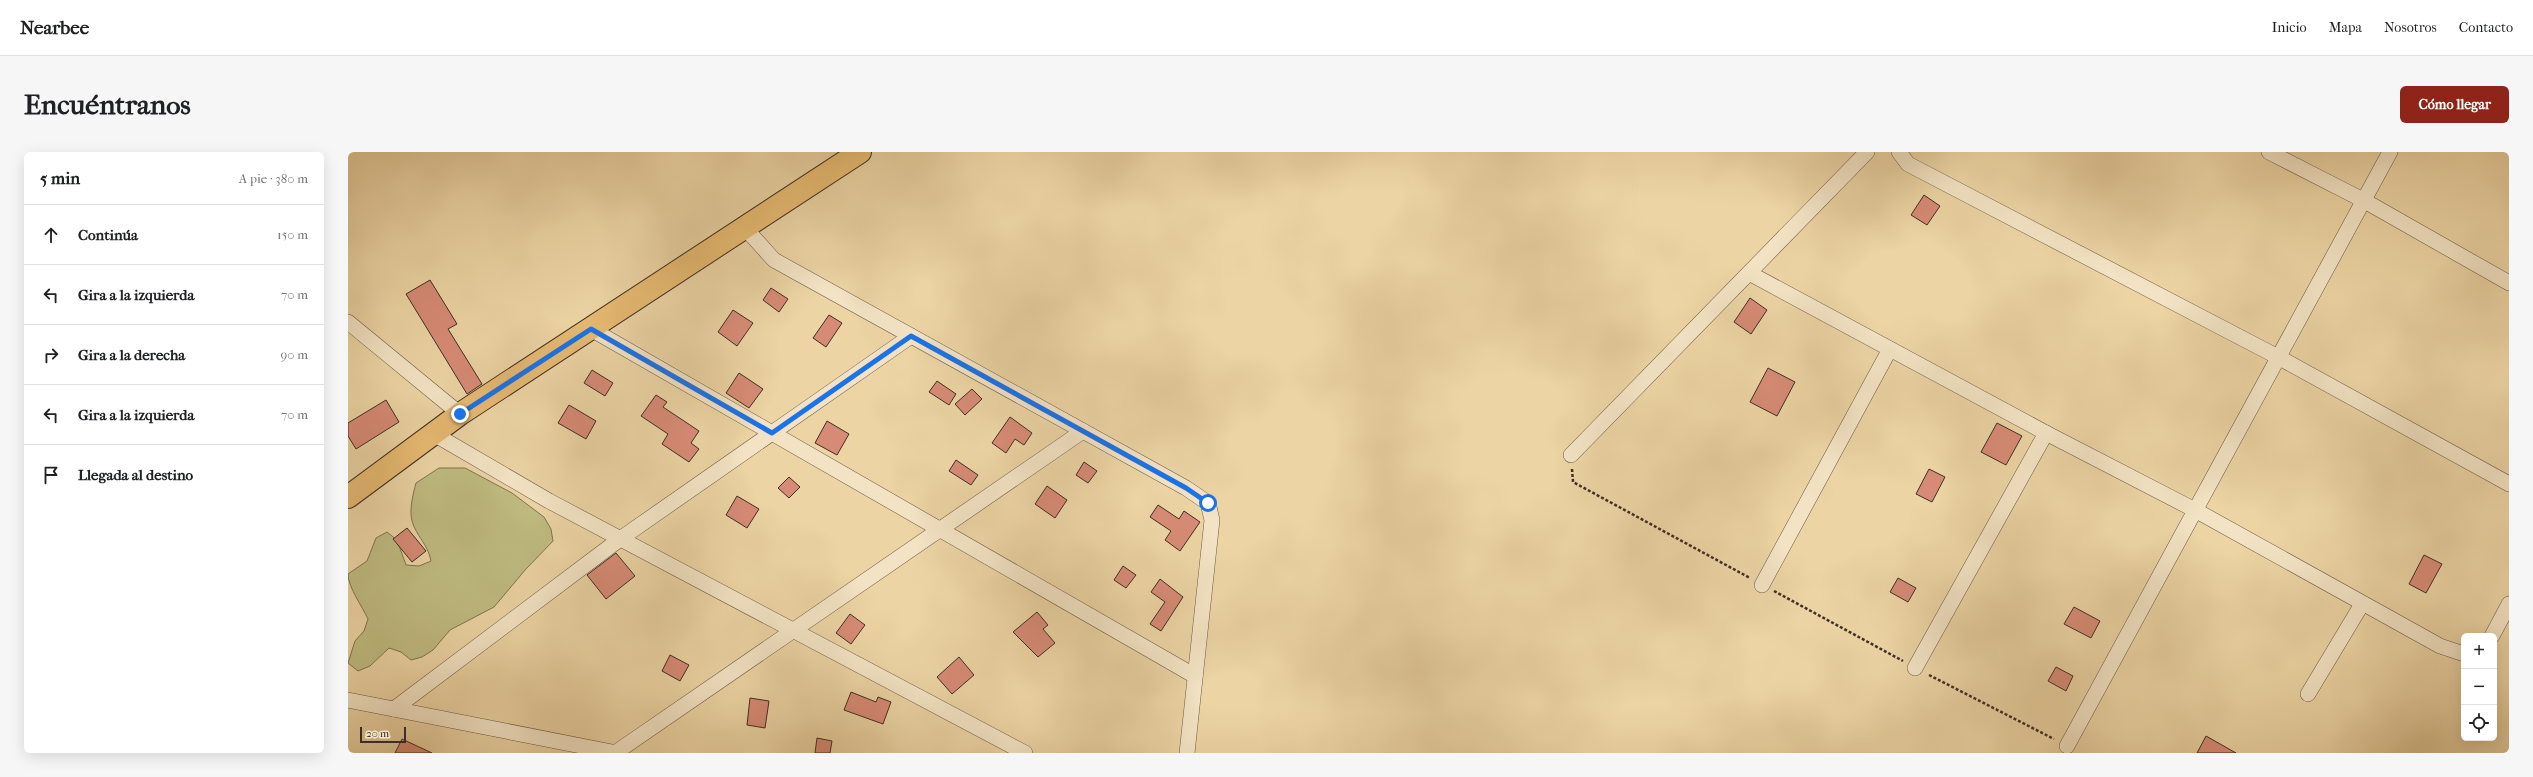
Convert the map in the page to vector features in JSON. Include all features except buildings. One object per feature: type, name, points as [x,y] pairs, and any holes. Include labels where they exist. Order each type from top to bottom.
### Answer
[{"type":"main road","points":[[348,497],[460,414],[860,152]]},
{"type":"street","points":[[1571,455],[1867,152]]},
{"type":"street","points":[[1899,152],[1908,164],[2278,357],[2509,484]]},
{"type":"street","points":[[2269,152],[2363,200],[2509,283]]},
{"type":"street","points":[[2068,746],[2390,152]]},
{"type":"street","points":[[745,228],[774,260],[1186,488],[1208,503],[1212,520],[1187,753]]},
{"type":"street","points":[[1749,273],[2046,433],[2195,510],[2440,646],[2461,653]]},
{"type":"street","points":[[348,322],[460,414]]},
{"type":"street","points":[[591,329],[1195,676]]},
{"type":"street","points":[[394,709],[620,539],[911,336]]},
{"type":"street","points":[[1762,585],[1890,349]]},
{"type":"street","points":[[348,700],[394,709],[555,747],[616,753],[1083,431]]},
{"type":"street","points":[[1915,668],[2046,433]]},
{"type":"street","points":[[434,434],[548,501],[1025,753]]},
{"type":"street","points":[[2308,694],[2362,604]]},
{"type":"street","points":[[2494,633],[2509,604]]},
{"type":"path","points":[[1571,455],[1573,482],[1915,668],[2068,746]]},
{"type":"shaded area","points":[[439,468],[465,468],[512,493],[544,517],[551,529],[553,541],[526,569],[494,607],[450,630],[433,650],[422,657],[411,660],[401,652],[389,648],[370,666],[358,671],[348,663],[355,641],[364,631],[368,619],[350,585],[348,574],[367,561],[376,538],[387,532],[397,540],[406,565],[419,566],[431,561],[412,521],[411,507],[416,483]]},
{"type":"route","points":[[460,414],[591,329],[772,433],[911,336],[1186,488],[1208,503]]}]
